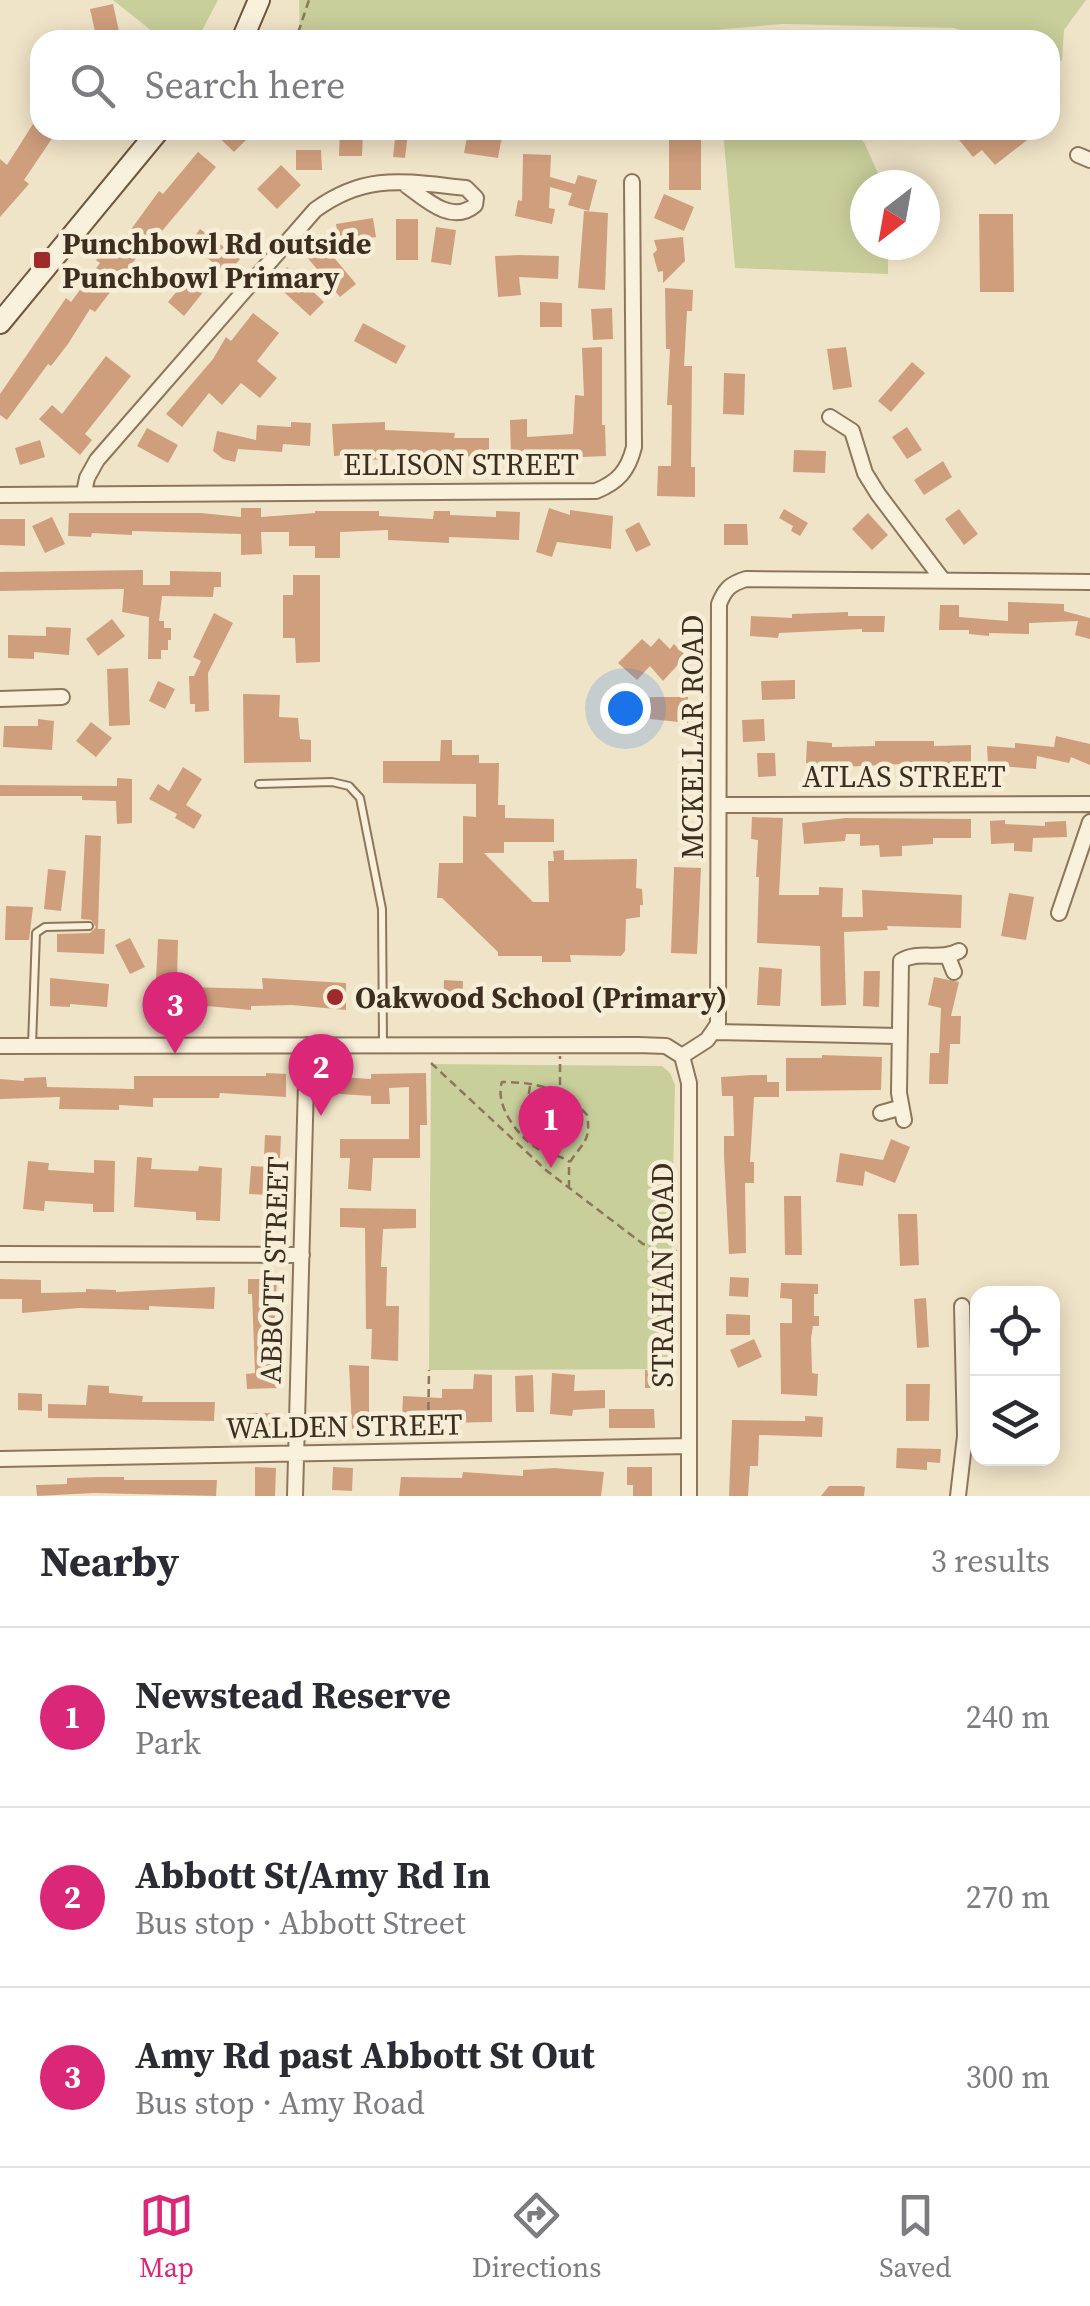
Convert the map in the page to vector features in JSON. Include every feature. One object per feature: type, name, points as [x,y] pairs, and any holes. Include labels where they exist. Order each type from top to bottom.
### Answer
[{"type":"street","points":[[246,30],[259,0]]},
{"type":"street","points":[[0,324],[151,140]]},
{"type":"street","name":"ELLISON STREET","points":[[0,495],[596,491],[611,484],[629,464],[634,447],[632,182]]},
{"type":"street","points":[[84,493],[97,460],[315,210],[332,197],[366,183],[406,185]]},
{"type":"street","points":[[830,417],[855,427],[866,473],[878,494],[942,579]]},
{"type":"street","name":"MCKELLAR ROAD","points":[[715,1032],[718,604],[724,590],[746,578],[1090,582]]},
{"type":"street","points":[[0,699],[62,697]]},
{"type":"street","name":"ATLAS STREET","points":[[719,804],[1090,804]]},
{"type":"street","points":[[1059,913],[1090,822]]},
{"type":"street","points":[[881,1113],[902,1114],[898,1036],[901,962],[913,956],[954,954],[954,972]]},
{"type":"street","points":[[0,1046],[656,1045],[674,1049],[682,1056],[715,1032],[898,1036]]},
{"type":"street","name":"ABBOTT STREET","points":[[296,1496],[306,1045]]},
{"type":"street","name":"STRAHAN ROAD","points":[[682,1056],[689,1083],[689,1496]]},
{"type":"street","points":[[0,1254],[302,1255]]},
{"type":"street","points":[[958,1496],[964,1448],[962,1306]]},
{"type":"street","name":"WALDEN STREET","points":[[0,1459],[689,1446]]},
{"type":"lane","points":[[259,784],[332,782],[350,786],[360,798],[382,909],[383,1044]]},
{"type":"lane","points":[[32,1046],[36,933],[45,927],[89,926]]},
{"type":"path","points":[[298,30],[309,0]]},
{"type":"path","points":[[531,1083],[528,1100],[534,1117],[552,1109],[560,1092],[559,1045]]},
{"type":"path","points":[[431,1064],[536,1162],[643,1244],[658,1250],[689,1251]]},
{"type":"path","points":[[569,1188],[570,1162],[585,1146],[587,1114],[560,1092],[531,1083],[502,1082],[509,1119],[536,1147],[570,1162]]},
{"type":"path","points":[[428,1452],[429,1370]]},
{"type":"green space","points":[[113,0],[218,0],[202,30],[150,30]]},
{"type":"green space","points":[[299,0],[1086,0],[1064,30],[1062,61],[1060,30],[783,24],[713,30],[300,30]]},
{"type":"green space","points":[[724,140],[862,140],[876,170],[850,170],[850,260],[888,260],[888,274],[735,268]]},
{"type":"green space","points":[[431,1064],[662,1066],[670,1073],[675,1085],[669,1369],[429,1370]]},
{"type":"building","points":[[113,4],[119,30],[95,30],[90,9]]},
{"type":"building","points":[[30,129],[30,140],[51,140],[24,180],[29,184],[0,217],[0,159],[7,165]]},
{"type":"building","points":[[221,140],[246,140],[234,152]]},
{"type":"building","points":[[340,140],[363,140],[362,156],[339,156]]},
{"type":"building","points":[[395,140],[407,140],[405,158],[393,157]]},
{"type":"building","points":[[466,140],[501,140],[498,158],[464,153]]},
{"type":"building","points":[[669,140],[701,140],[701,190],[669,190]]},
{"type":"building","points":[[959,140],[1027,140],[995,165],[982,150],[973,157]]},
{"type":"building","points":[[296,150],[321,150],[322,170],[296,170]]},
{"type":"building","points":[[198,152],[216,167],[162,231],[159,228],[95,312],[90,309],[68,344],[51,366],[48,364],[7,420],[0,415],[0,394],[66,298],[71,302],[100,263],[96,260],[107,244],[116,250],[159,191],[163,194]]},
{"type":"building","points":[[523,154],[551,155],[550,177],[575,184],[578,175],[597,180],[589,211],[568,205],[572,193],[550,187],[549,208],[555,209],[552,224],[515,216],[518,200],[522,201]]},
{"type":"building","points":[[281,165],[301,185],[277,209],[257,189]]},
{"type":"building","points":[[664,194],[694,207],[684,231],[654,218]]},
{"type":"building","points":[[584,211],[608,213],[605,290],[578,288]]},
{"type":"building","points":[[979,214],[1013,214],[1014,292],[980,292]]},
{"type":"building","points":[[373,218],[376,237],[339,243],[336,224]]},
{"type":"building","points":[[396,219],[418,219],[418,260],[396,260]]},
{"type":"building","points":[[436,227],[456,230],[451,265],[431,262]]},
{"type":"building","points":[[200,229],[240,259],[228,274],[189,244]]},
{"type":"building","points":[[683,237],[685,261],[663,283],[663,271],[658,272],[653,254],[657,250],[654,240]]},
{"type":"building","points":[[322,243],[356,284],[340,297],[306,256]]},
{"type":"building","points":[[495,256],[559,256],[558,279],[519,277],[521,295],[498,297]]},
{"type":"building","points":[[287,267],[324,302],[310,316],[273,282]]},
{"type":"building","points":[[188,278],[204,291],[184,316],[168,302]]},
{"type":"building","points":[[665,288],[693,290],[692,311],[687,311],[684,366],[692,366],[691,467],[695,467],[695,497],[657,496],[658,466],[671,466],[672,405],[667,405],[670,349],[666,349]]},
{"type":"building","points":[[540,302],[562,303],[562,327],[540,327]]},
{"type":"building","points":[[612,308],[613,339],[593,340],[591,309]]},
{"type":"building","points":[[253,313],[279,333],[257,361],[277,378],[260,398],[241,383],[222,405],[209,393],[182,427],[166,414],[213,359],[226,337],[231,341]]},
{"type":"building","points":[[363,323],[406,346],[396,364],[354,341]]},
{"type":"building","points":[[602,347],[606,456],[511,460],[510,420],[527,419],[527,437],[573,434],[575,395],[584,396],[582,348]]},
{"type":"building","points":[[846,347],[852,387],[833,390],[827,349]]},
{"type":"building","points":[[106,356],[131,376],[85,434],[92,440],[80,455],[39,419],[52,405],[62,414]]},
{"type":"building","points":[[912,362],[925,373],[891,412],[878,401]]},
{"type":"building","points":[[724,373],[745,374],[744,415],[723,414]]},
{"type":"building","points":[[291,422],[311,423],[310,446],[283,444],[282,452],[238,449],[235,462],[213,451],[217,431],[256,440],[257,425],[291,427]]},
{"type":"building","points":[[385,422],[385,430],[489,438],[489,458],[386,450],[386,459],[368,460],[368,454],[334,456],[332,424]]},
{"type":"building","points":[[907,427],[922,450],[907,459],[892,437]]},
{"type":"building","points":[[147,428],[178,445],[168,463],[137,446]]},
{"type":"building","points":[[40,440],[45,457],[20,465],[15,448]]},
{"type":"building","points":[[794,450],[826,451],[825,473],[793,472]]},
{"type":"building","points":[[943,461],[952,477],[924,495],[914,480]]},
{"type":"building","points":[[241,508],[261,508],[261,517],[315,511],[379,511],[379,516],[433,519],[434,511],[496,517],[496,511],[520,512],[519,540],[449,537],[449,543],[388,540],[388,530],[340,532],[340,558],[315,558],[315,546],[289,546],[289,532],[261,532],[262,554],[241,555],[241,534],[132,531],[132,535],[68,536],[69,513],[201,513],[241,517]]},
{"type":"building","points":[[549,508],[570,515],[570,510],[613,516],[611,549],[557,542],[552,557],[536,552]]},
{"type":"building","points":[[784,509],[808,523],[800,536],[791,531],[793,526],[779,518]]},
{"type":"building","points":[[959,509],[978,534],[964,545],[945,519]]},
{"type":"building","points":[[868,513],[888,535],[872,550],[852,529]]},
{"type":"building","points":[[52,517],[65,544],[45,553],[32,526]]},
{"type":"building","points":[[0,519],[25,519],[25,546],[0,545]]},
{"type":"building","points":[[639,522],[651,545],[636,552],[625,530]]},
{"type":"building","points":[[724,524],[747,524],[748,545],[724,545]]},
{"type":"building","points":[[143,570],[143,585],[170,585],[170,571],[221,572],[221,587],[214,587],[213,597],[162,596],[159,621],[164,621],[164,628],[171,628],[171,640],[168,650],[161,650],[161,659],[148,659],[149,617],[122,612],[124,589],[0,591],[0,572]]},
{"type":"building","points":[[293,575],[320,575],[320,662],[296,663],[295,638],[283,638],[283,595],[293,595]]},
{"type":"building","points":[[1008,602],[1064,604],[1064,611],[1090,618],[1090,639],[1075,635],[1078,621],[1029,623],[1029,634],[989,636],[969,634],[969,630],[939,630],[940,605],[959,605],[959,617],[1008,621]]},
{"type":"building","points":[[848,612],[848,616],[885,616],[884,632],[862,629],[779,633],[778,638],[750,636],[751,616],[792,618],[792,614]]},
{"type":"building","points":[[214,613],[233,623],[208,673],[209,711],[195,712],[195,704],[190,704],[189,676],[194,676],[201,661],[193,657]]},
{"type":"building","points":[[112,619],[125,636],[98,656],[86,639]]},
{"type":"building","points":[[46,627],[71,628],[69,655],[34,652],[34,659],[8,658],[8,635],[46,636]]},
{"type":"building","points":[[659,638],[670,649],[674,644],[686,656],[663,681],[650,666],[637,680],[618,663],[642,639],[651,647]]},
{"type":"building","points":[[128,668],[130,725],[109,726],[107,669]]},
{"type":"building","points":[[795,680],[795,699],[762,700],[761,681]]},
{"type":"building","points":[[158,681],[175,689],[165,709],[149,701]]},
{"type":"building","points":[[243,694],[280,695],[279,717],[298,718],[300,739],[311,740],[311,762],[244,763]]},
{"type":"building","points":[[650,697],[688,697],[688,723],[650,719]]},
{"type":"building","points":[[38,719],[54,721],[52,750],[3,747],[4,726],[38,726]]},
{"type":"building","points":[[764,719],[765,741],[743,742],[742,720]]},
{"type":"building","points":[[91,722],[112,738],[96,757],[76,741]]},
{"type":"building","points":[[1056,736],[1090,744],[1090,765],[1071,757],[1069,763],[1037,756],[1036,769],[988,765],[987,746],[1015,748],[1015,743],[1054,747]]},
{"type":"building","points":[[441,740],[452,740],[452,755],[479,755],[479,763],[499,763],[498,805],[505,805],[505,818],[554,819],[554,842],[504,842],[504,853],[484,853],[533,902],[549,902],[548,861],[554,861],[553,851],[564,850],[564,860],[637,859],[636,888],[642,889],[643,905],[640,917],[626,919],[625,951],[621,956],[570,955],[571,962],[542,962],[542,956],[498,956],[442,898],[437,898],[439,863],[463,863],[463,816],[476,817],[476,784],[383,783],[383,761],[440,761]]},
{"type":"building","points":[[807,741],[832,743],[832,747],[875,746],[875,741],[971,745],[971,764],[841,767],[806,763]]},
{"type":"building","points":[[757,753],[775,753],[776,776],[758,777]]},
{"type":"building","points":[[183,767],[202,779],[186,805],[202,815],[194,829],[175,818],[177,814],[149,799],[158,784],[169,791]]},
{"type":"building","points":[[117,778],[132,779],[132,823],[117,824],[116,801],[82,800],[82,796],[0,796],[0,785],[117,786]]},
{"type":"building","points":[[752,817],[783,818],[779,895],[819,895],[819,887],[843,888],[842,917],[863,917],[862,890],[962,895],[961,928],[887,926],[888,930],[844,932],[846,1005],[821,1006],[820,946],[757,943],[758,840],[751,839]]},
{"type":"building","points":[[846,818],[971,819],[971,838],[933,838],[933,844],[902,846],[902,856],[880,857],[879,845],[860,846],[860,834],[846,834],[845,841],[804,844],[802,823]]},
{"type":"building","points":[[1005,820],[1005,824],[1045,826],[1045,822],[1066,821],[1067,837],[1033,838],[1032,852],[1014,851],[1014,843],[991,844],[990,821]]},
{"type":"building","points":[[85,835],[101,836],[98,929],[105,929],[104,954],[57,952],[57,934],[90,933],[96,927],[91,920],[81,919]]},
{"type":"building","points":[[674,867],[701,868],[697,954],[671,953]]},
{"type":"building","points":[[48,869],[66,871],[61,911],[44,909]]},
{"type":"building","points":[[1009,893],[1034,897],[1026,940],[1001,936]]},
{"type":"building","points":[[6,906],[33,907],[29,940],[5,940]]},
{"type":"building","points":[[130,938],[145,967],[130,974],[115,945]]},
{"type":"building","points":[[158,939],[178,940],[177,981],[156,980]]},
{"type":"building","points":[[759,967],[782,969],[780,1006],[757,1005]]},
{"type":"building","points":[[864,971],[880,971],[879,1007],[863,1006]]},
{"type":"building","points":[[934,977],[959,982],[951,1016],[961,1016],[960,1044],[950,1044],[948,1084],[929,1084],[930,1053],[939,1053],[941,1008],[928,1005]]},
{"type":"building","points":[[50,978],[109,984],[107,1007],[50,1006]]},
{"type":"building","points":[[262,978],[346,983],[346,1010],[292,1005],[251,1006],[251,1010],[185,1004],[186,987],[263,989]]},
{"type":"building","points":[[444,980],[463,981],[462,1008],[443,1007]]},
{"type":"building","points":[[882,1057],[881,1090],[786,1091],[786,1058]]},
{"type":"building","points":[[426,1073],[427,1125],[420,1125],[420,1158],[373,1158],[371,1191],[348,1189],[350,1158],[340,1158],[340,1139],[409,1139],[409,1087],[389,1088],[390,1104],[371,1104],[371,1096],[340,1094],[341,1077],[371,1079],[371,1074]]},
{"type":"building","points":[[286,1074],[286,1097],[220,1093],[219,1098],[153,1098],[153,1107],[119,1105],[119,1110],[59,1109],[60,1097],[0,1099],[0,1079],[24,1081],[46,1077],[47,1087],[134,1089],[134,1076]]},
{"type":"building","points":[[767,1075],[767,1082],[779,1082],[779,1097],[754,1097],[750,1162],[754,1162],[754,1183],[745,1183],[746,1253],[729,1254],[724,1136],[734,1136],[733,1096],[722,1096],[721,1077]]},
{"type":"building","points":[[265,1135],[281,1136],[280,1158],[264,1157]]},
{"type":"building","points":[[891,1139],[910,1147],[895,1183],[865,1171],[863,1186],[836,1182],[840,1153],[883,1160]]},
{"type":"building","points":[[137,1157],[152,1158],[151,1169],[222,1168],[220,1221],[196,1220],[196,1212],[134,1207]]},
{"type":"building","points":[[94,1160],[115,1161],[114,1212],[93,1212],[93,1204],[45,1201],[44,1211],[23,1209],[28,1161],[49,1163],[48,1170],[94,1173]]},
{"type":"building","points":[[251,1166],[272,1167],[270,1195],[249,1194]]},
{"type":"building","points":[[784,1196],[801,1196],[802,1255],[785,1255]]},
{"type":"building","points":[[340,1208],[416,1209],[416,1228],[383,1229],[381,1267],[387,1267],[386,1306],[399,1306],[398,1361],[371,1359],[372,1329],[366,1329],[365,1228],[340,1227]]},
{"type":"building","points":[[898,1214],[917,1214],[919,1265],[900,1266]]},
{"type":"building","points":[[730,1277],[749,1278],[748,1297],[729,1296]]},
{"type":"building","points":[[0,1279],[41,1280],[41,1293],[215,1287],[214,1309],[149,1306],[149,1310],[79,1308],[22,1313],[22,1299],[0,1299]]},
{"type":"building","points":[[248,1279],[277,1279],[274,1373],[278,1373],[279,1388],[247,1389],[246,1374],[255,1373]]},
{"type":"building","points":[[781,1283],[818,1284],[814,1316],[819,1316],[819,1326],[813,1326],[811,1338],[812,1373],[818,1374],[817,1396],[781,1394],[780,1323],[792,1323],[792,1299],[780,1298]]},
{"type":"building","points":[[926,1298],[929,1347],[917,1348],[914,1299]]},
{"type":"building","points":[[726,1314],[750,1315],[750,1335],[726,1335]]},
{"type":"building","points":[[754,1339],[762,1357],[738,1368],[730,1350]]},
{"type":"building","points":[[349,1365],[369,1366],[369,1428],[352,1429]]},
{"type":"building","points":[[645,1370],[664,1370],[664,1388],[645,1388]]},
{"type":"building","points":[[552,1373],[575,1375],[574,1391],[605,1390],[605,1408],[573,1410],[572,1416],[550,1414]]},
{"type":"building","points":[[474,1374],[492,1375],[492,1422],[442,1423],[442,1419],[402,1417],[403,1396],[442,1398],[442,1389],[473,1389]]},
{"type":"building","points":[[533,1375],[534,1412],[516,1412],[515,1376]]},
{"type":"building","points":[[906,1384],[930,1384],[929,1421],[906,1421]]},
{"type":"building","points":[[88,1385],[109,1386],[109,1393],[143,1396],[142,1402],[215,1402],[214,1421],[48,1418],[48,1404],[86,1405]]},
{"type":"building","points":[[18,1393],[42,1394],[42,1411],[18,1410]]},
{"type":"building","points":[[609,1409],[654,1409],[655,1428],[609,1428]]},
{"type":"building","points":[[247,1413],[278,1413],[277,1428],[247,1427]]},
{"type":"building","points":[[805,1416],[823,1417],[822,1437],[759,1435],[758,1466],[750,1466],[748,1496],[729,1496],[732,1420],[805,1421]]},
{"type":"building","points":[[897,1448],[941,1449],[940,1463],[927,1462],[927,1470],[896,1468]]},
{"type":"building","points":[[255,1467],[276,1468],[275,1496],[255,1496]]},
{"type":"building","points":[[333,1467],[353,1468],[352,1491],[332,1490]]},
{"type":"building","points":[[627,1467],[652,1467],[652,1496],[633,1496],[633,1485],[627,1485]]},
{"type":"building","points":[[523,1470],[604,1472],[601,1496],[399,1496],[401,1477],[462,1478],[463,1472],[523,1476]]},
{"type":"building","points":[[67,1478],[217,1480],[216,1496],[37,1496],[36,1485],[67,1484]]},
{"type":"building","points":[[829,1486],[865,1487],[864,1496],[821,1496]]},
{"type":"place","name":"Punchbowl Rd outside Punchbowl Primary","points":[[42,260]]},
{"type":"place","name":"Oakwood School (Primary)","points":[[335,997]]},
{"type":"place","name":"Amy Rd past Abbott St Out","points":[[175,1054]]},
{"type":"place","name":"Abbott St/Amy Rd In","points":[[321,1116]]},
{"type":"place","name":"Newstead Reserve","points":[[551,1168]]}]
